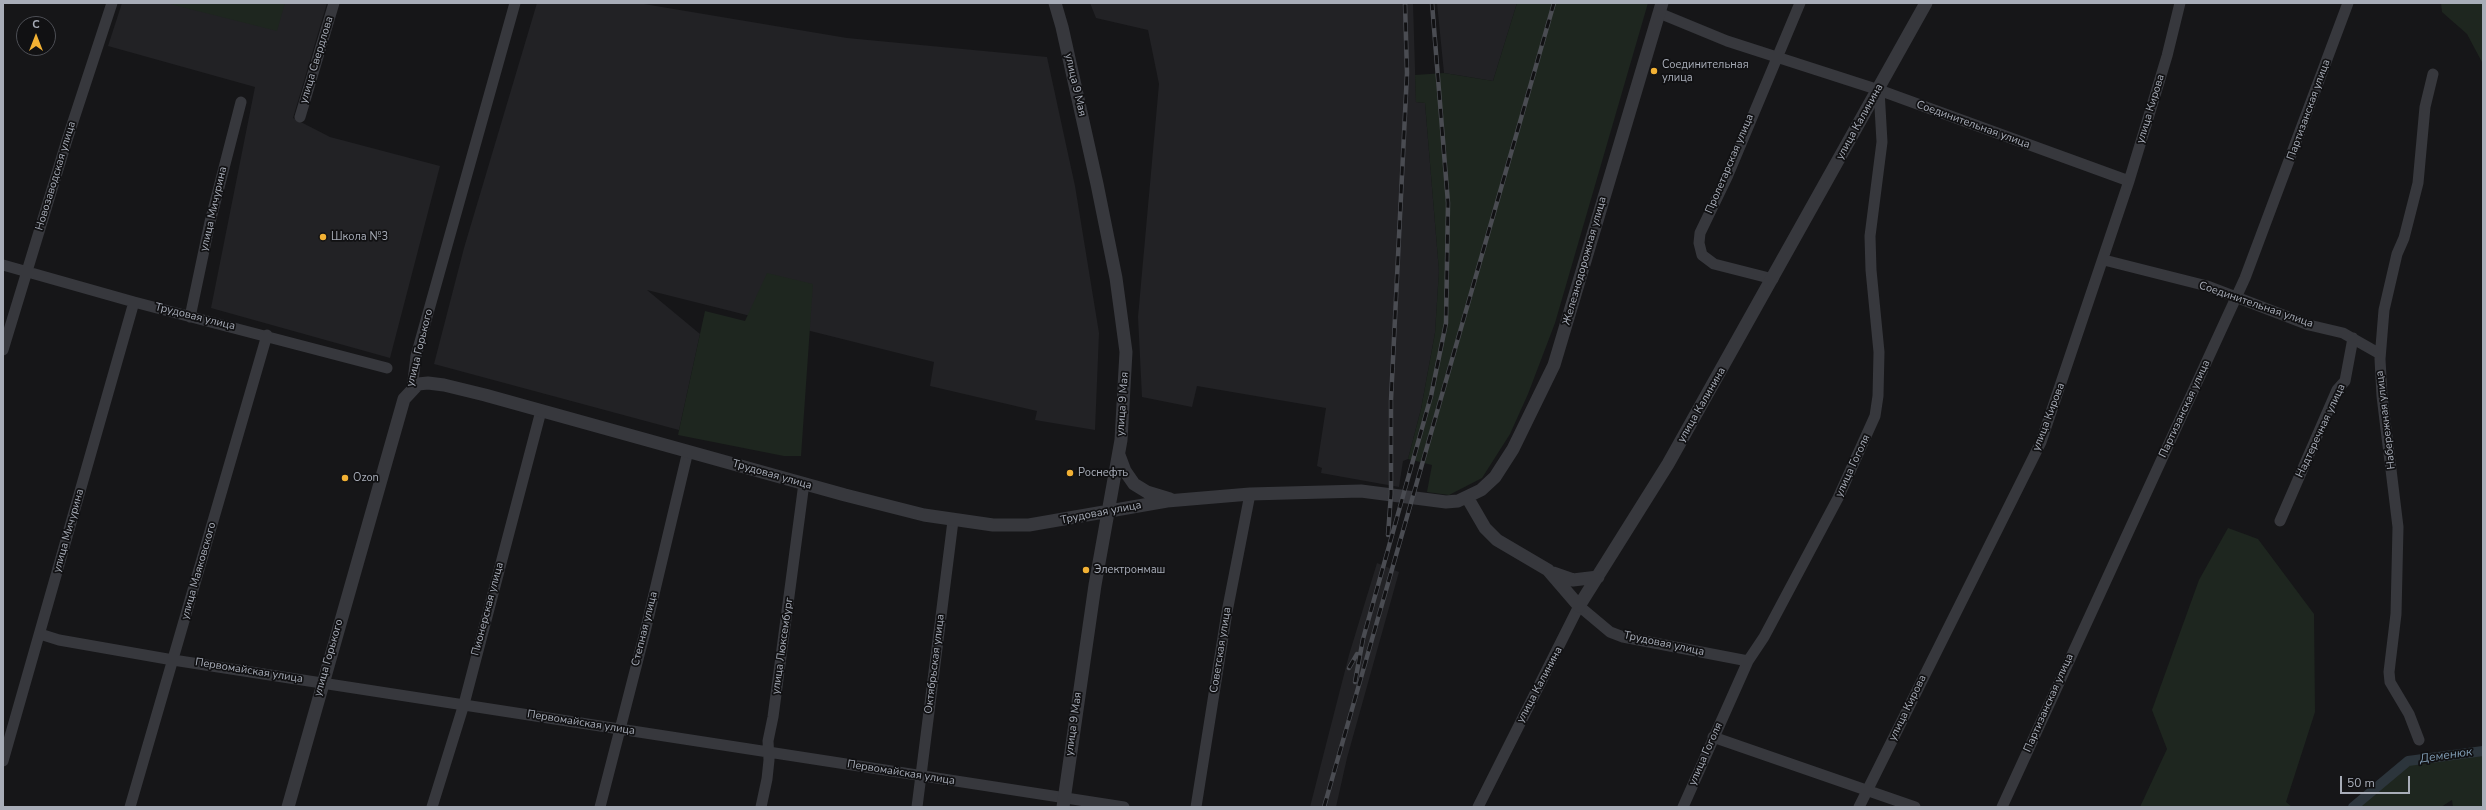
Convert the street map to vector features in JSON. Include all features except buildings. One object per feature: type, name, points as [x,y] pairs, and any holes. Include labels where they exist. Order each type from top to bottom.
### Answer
[{"type":"street","name":"Новозаводская улица","points":[[3,350],[28,272],[66,140],[112,3]]},
{"type":"street","name":"улица Свердлова","points":[[300,117],[334,3]]},
{"type":"street","name":"улица Горького","points":[[288,807],[322,682],[404,399],[412,389],[418,348],[515,3]]},
{"type":"street","name":"улица 9 Мая","points":[[1055,3],[1097,184],[1124,332],[1126,369],[1118,454],[1095,585],[1063,802]]},
{"type":"street","name":"Пролетарская улица","points":[[1773,279],[1714,264],[1702,255],[1698,242],[1700,233],[1728,175],[1776,57],[1800,3]]},
{"type":"street","name":"улица Калинина","points":[[1478,807],[1580,606],[1668,464],[1773,279],[1926,3]]},
{"type":"street","name":"улица Кирова","points":[[1859,807],[1919,682],[1961,604],[2041,442],[2104,260],[2129,182],[2167,56],[2180,3]]},
{"type":"street","name":"Партизанская улица","points":[[2002,807],[2236,297],[2294,149],[2348,3]]},
{"type":"street","name":"Соединительная улица","points":[[1661,8],[1727,41],[1878,90],[2129,182]]},
{"type":"street","name":"Железнодорожная улица","points":[[1468,498],[1481,490],[1501,469],[1528,421],[1554,365],[1661,8]]},
{"type":"street","name":"Набережная улица","points":[[2419,740],[2409,714],[2390,682],[2388,672],[2396,614],[2398,527],[2382,396],[2380,354],[2386,303],[2397,254],[2404,238],[2418,183],[2425,107],[2433,74]]},
{"type":"street","name":"улица Гоголя","points":[[1682,807],[1712,737],[1748,661],[1764,637],[1838,498],[1875,416],[1878,396],[1878,352],[1871,270],[1870,236],[1882,142],[1878,90]]},
{"type":"street","name":"улица Мичурина","points":[[190,317],[210,222],[241,102]]},
{"type":"street","name":"Соединительная улица","points":[[2104,260],[2207,286],[2309,325],[2328,328],[2353,338],[2380,354]]},
{"type":"street","name":"Трудовая улица","points":[[3,265],[190,317],[267,335],[388,368]]},
{"type":"street","name":"улица Мичурина","points":[[3,761],[134,302]]},
{"type":"street","name":"улица Маяковского","points":[[130,807],[267,335]]},
{"type":"street","name":"Надтеречная улица","points":[[2280,521],[2337,390],[2344,381],[2353,338]]},
{"type":"street","name":"Трудовая улица","points":[[412,389],[418,384],[428,383],[444,385],[541,410],[804,484],[953,521],[993,525],[1029,525],[1180,500],[1250,494],[1337,490],[1379,492],[1446,502],[1468,498],[1485,528],[1497,540],[1548,570],[1580,606],[1610,632],[1623,637],[1748,661]]},
{"type":"street","name":"Пионерская улица","points":[[432,807],[464,704],[541,410]]},
{"type":"street","name":"Степная улица","points":[[600,807],[688,451]]},
{"type":"street","points":[[1118,454],[1125,471],[1134,484],[1151,494],[1180,500]]},
{"type":"street","name":"улица Люксембург","points":[[761,807],[767,779],[769,751],[768,741],[773,718],[804,484]]},
{"type":"street","name":"Советская улица","points":[[1196,807],[1227,612],[1250,494]]},
{"type":"street","name":"Октябрьская улица","points":[[917,807],[953,521]]},
{"type":"street","points":[[1548,570],[1574,580],[1598,577]]},
{"type":"street","name":"Первомайская улица","points":[[40,634],[59,640],[173,660],[769,751],[921,776],[1063,802],[1124,807]]},
{"type":"street","points":[[1712,737],[1915,807]]},
{"type":"shaded area","name":"Школа №3","points":[[122,3],[327,3],[293,118],[330,137],[440,166],[390,358],[211,308],[255,87],[108,46]]},
{"type":"shaded area","points":[[166,3],[285,3],[277,31]]},
{"type":"shaded area","points":[[537,3],[638,3],[847,38],[1047,57],[1075,186],[1099,333],[1095,430],[1035,420],[1037,411],[930,386],[934,362],[647,290],[700,334],[679,430],[434,364],[464,248]]},
{"type":"shaded area","points":[[1090,3],[1413,3],[1416,102],[1425,103],[1439,271],[1435,333],[1421,409],[1408,459],[1403,461],[1399,487],[1321,473],[1322,468],[1317,466],[1326,408],[1197,386],[1192,407],[1142,397],[1138,317],[1159,84],[1148,30],[1096,18]]},
{"type":"shaded area","points":[[1437,3],[1517,3],[1493,81],[1444,73]]},
{"type":"shaded area","points":[[1517,3],[1648,3],[1555,323],[1528,394],[1510,434],[1482,478],[1449,495],[1427,492],[1432,465],[1408,459],[1421,409],[1435,333],[1439,271],[1425,103],[1416,102],[1415,75],[1444,73],[1493,81]]},
{"type":"shaded area","points":[[2441,3],[2483,3],[2483,64],[2467,34],[2442,12]]},
{"type":"shaded area","points":[[767,273],[813,284],[801,456],[784,456],[678,435],[705,311],[745,321]]},
{"type":"shaded area","points":[[2228,528],[2258,539],[2314,614],[2315,712],[2286,802],[2292,807],[2140,807],[2167,749],[2152,710],[2199,580]]},
{"type":"shaded area","points":[[1377,563],[1399,572],[1347,758],[1336,807],[1310,807],[1349,655]]},
{"type":"shaded area","points":[[2483,751],[2483,807],[2453,807],[2452,800],[2441,807],[2353,807],[2408,761]]},
{"type":"waterway","name":"Деменюк","points":[[2353,807],[2408,761],[2483,751]]},
{"type":"railway","points":[[1388,535],[1391,494],[1391,400],[1407,73],[1405,3]]},
{"type":"railway","points":[[1355,682],[1363,639],[1431,396],[1446,323],[1448,203],[1432,3]]},
{"type":"railway","points":[[1324,807],[1554,3]]},
{"type":"railway","points":[[1349,668],[1357,654]]},
{"type":"place","name":"Соединительная улица","points":[[1654,71]]},
{"type":"place","name":"Школа №3","points":[[323,237]]},
{"type":"place","name":"Роснефть","points":[[1070,473]]},
{"type":"place","name":"Ozon","points":[[345,478]]},
{"type":"place","name":"Электронмаш","points":[[1086,570]]}]
